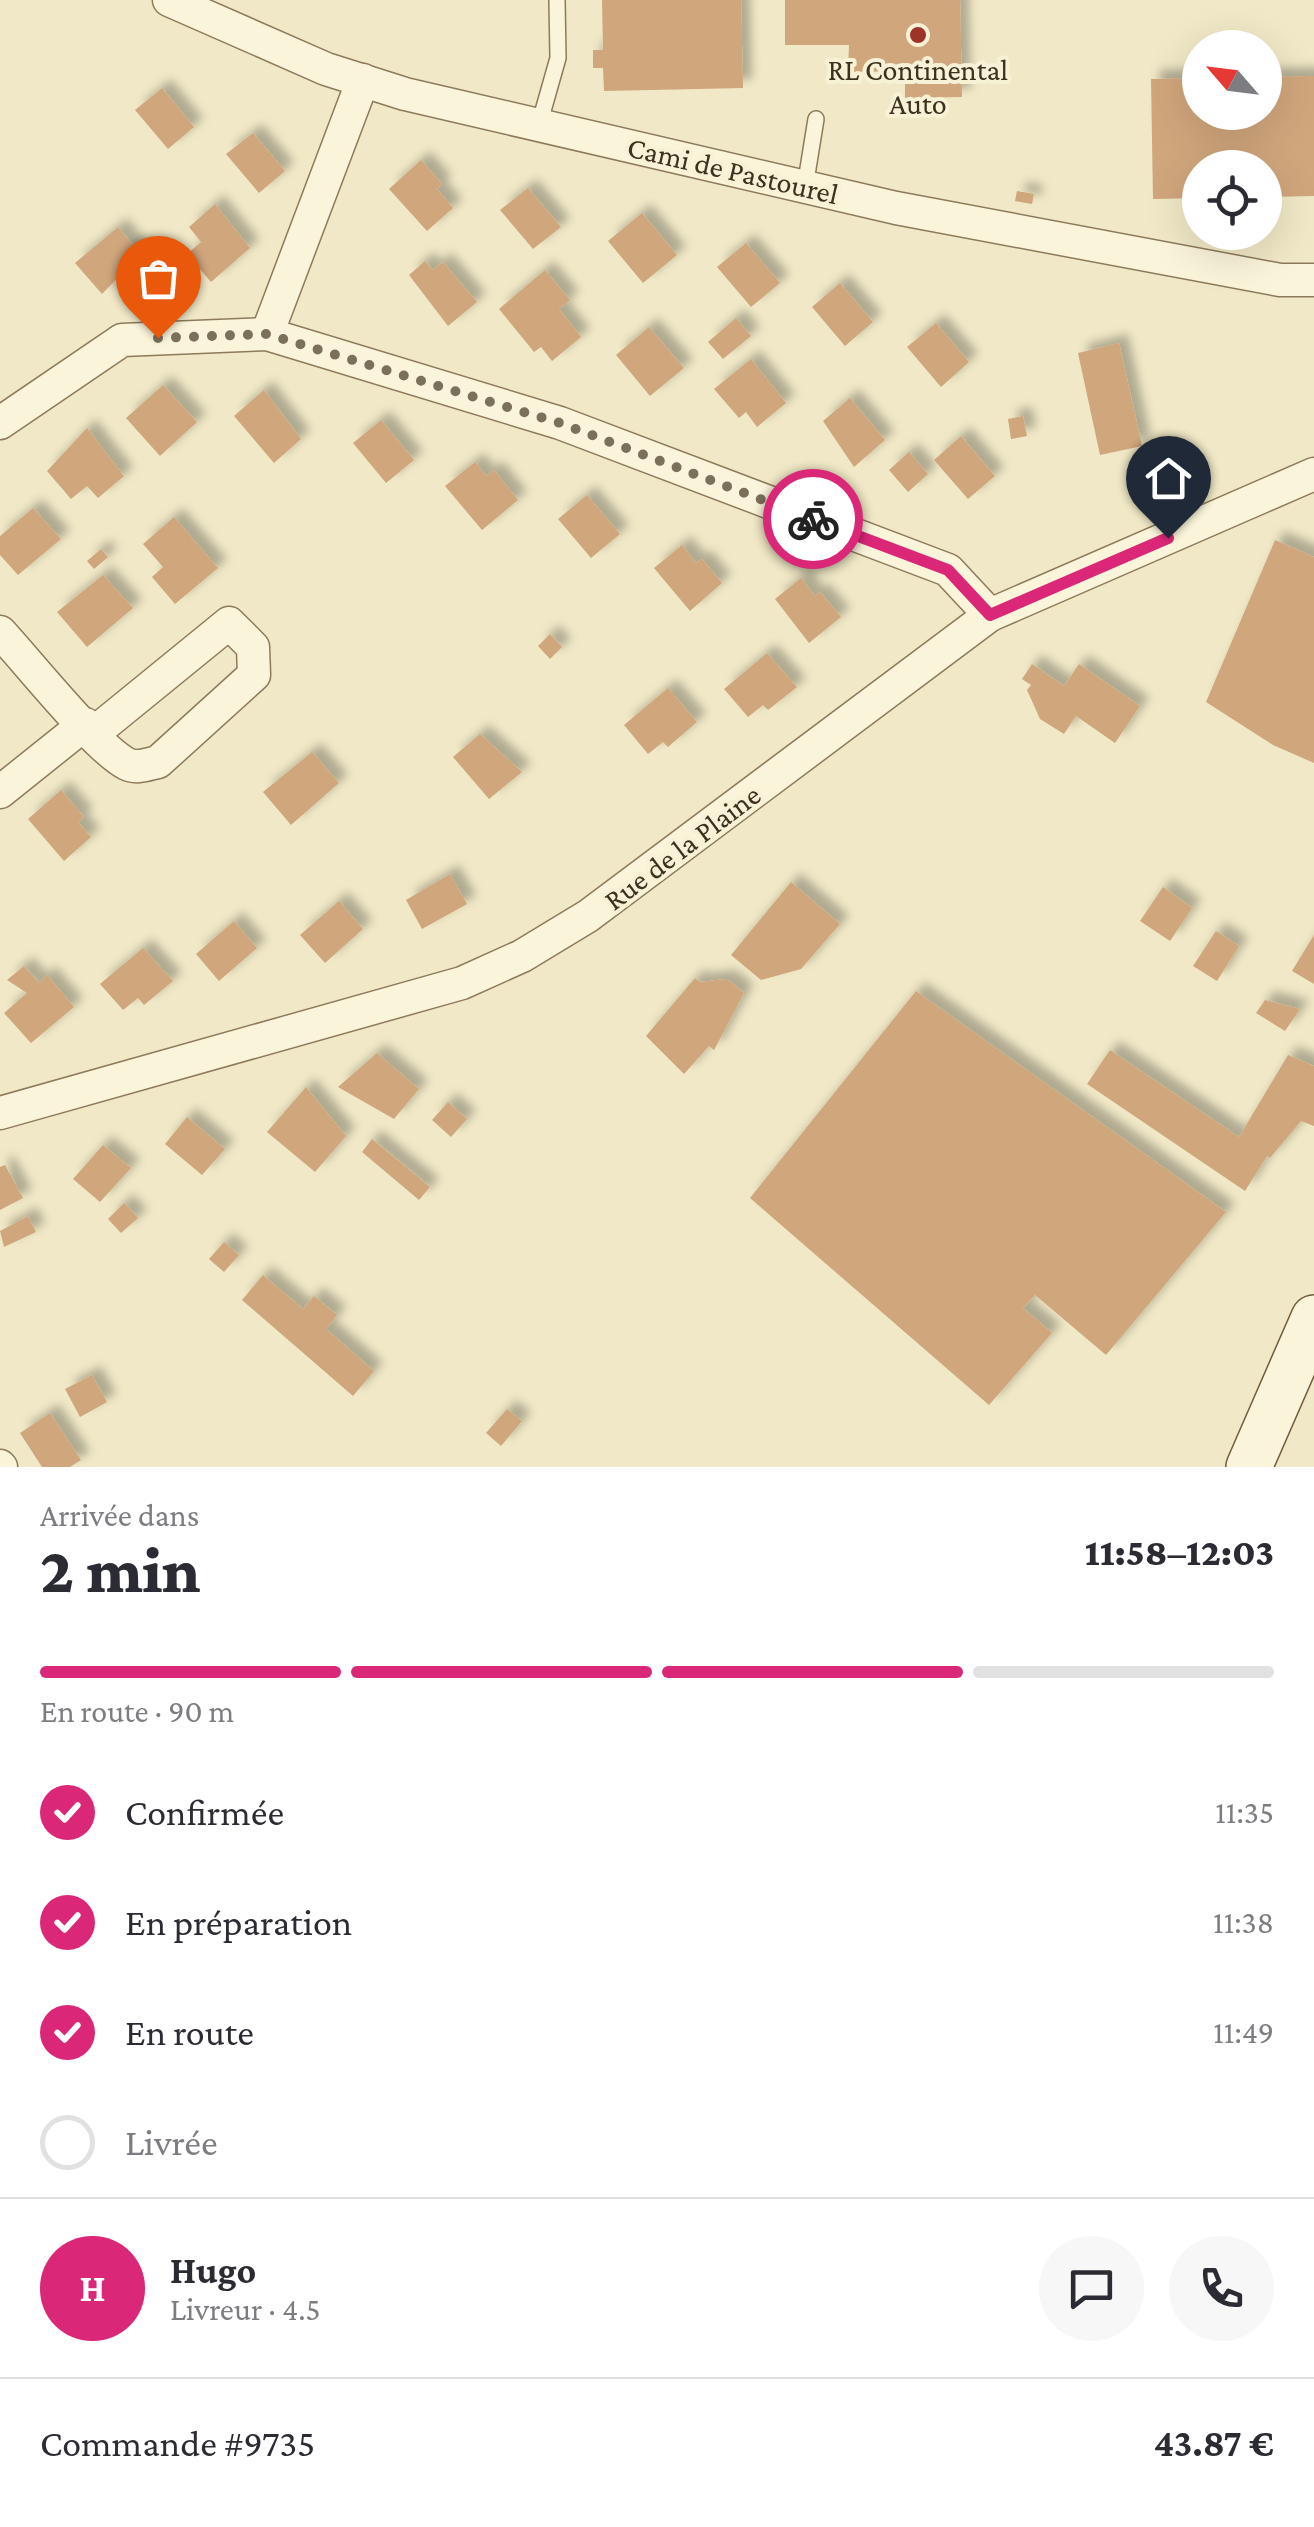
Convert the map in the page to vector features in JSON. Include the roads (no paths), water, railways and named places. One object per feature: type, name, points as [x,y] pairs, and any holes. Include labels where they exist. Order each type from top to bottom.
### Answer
[{"type":"main road","points":[[1249,1467],[1314,1318]]},
{"type":"street","name":"Cami de Pastourel","points":[[169,0],[363,80],[539,125],[805,187],[1280,280],[1314,280]]},
{"type":"street","points":[[267,334],[363,80]]},
{"type":"street","points":[[0,423],[122,340],[267,334],[560,423],[948,570],[990,615]]},
{"type":"street","name":"Rue de la Plaine","points":[[0,1113],[462,983],[522,956],[588,916],[990,615],[1314,474]]},
{"type":"street","points":[[0,632],[90,728],[126,764],[137,767],[158,762],[254,675],[253,647],[228,624],[90,728],[0,792]]},
{"type":"lane","points":[[539,125],[558,58],[557,0]]},
{"type":"lane","points":[[805,187],[816,118]]},
{"type":"place","name":"RL Continental Auto","points":[[918,35]]}]
